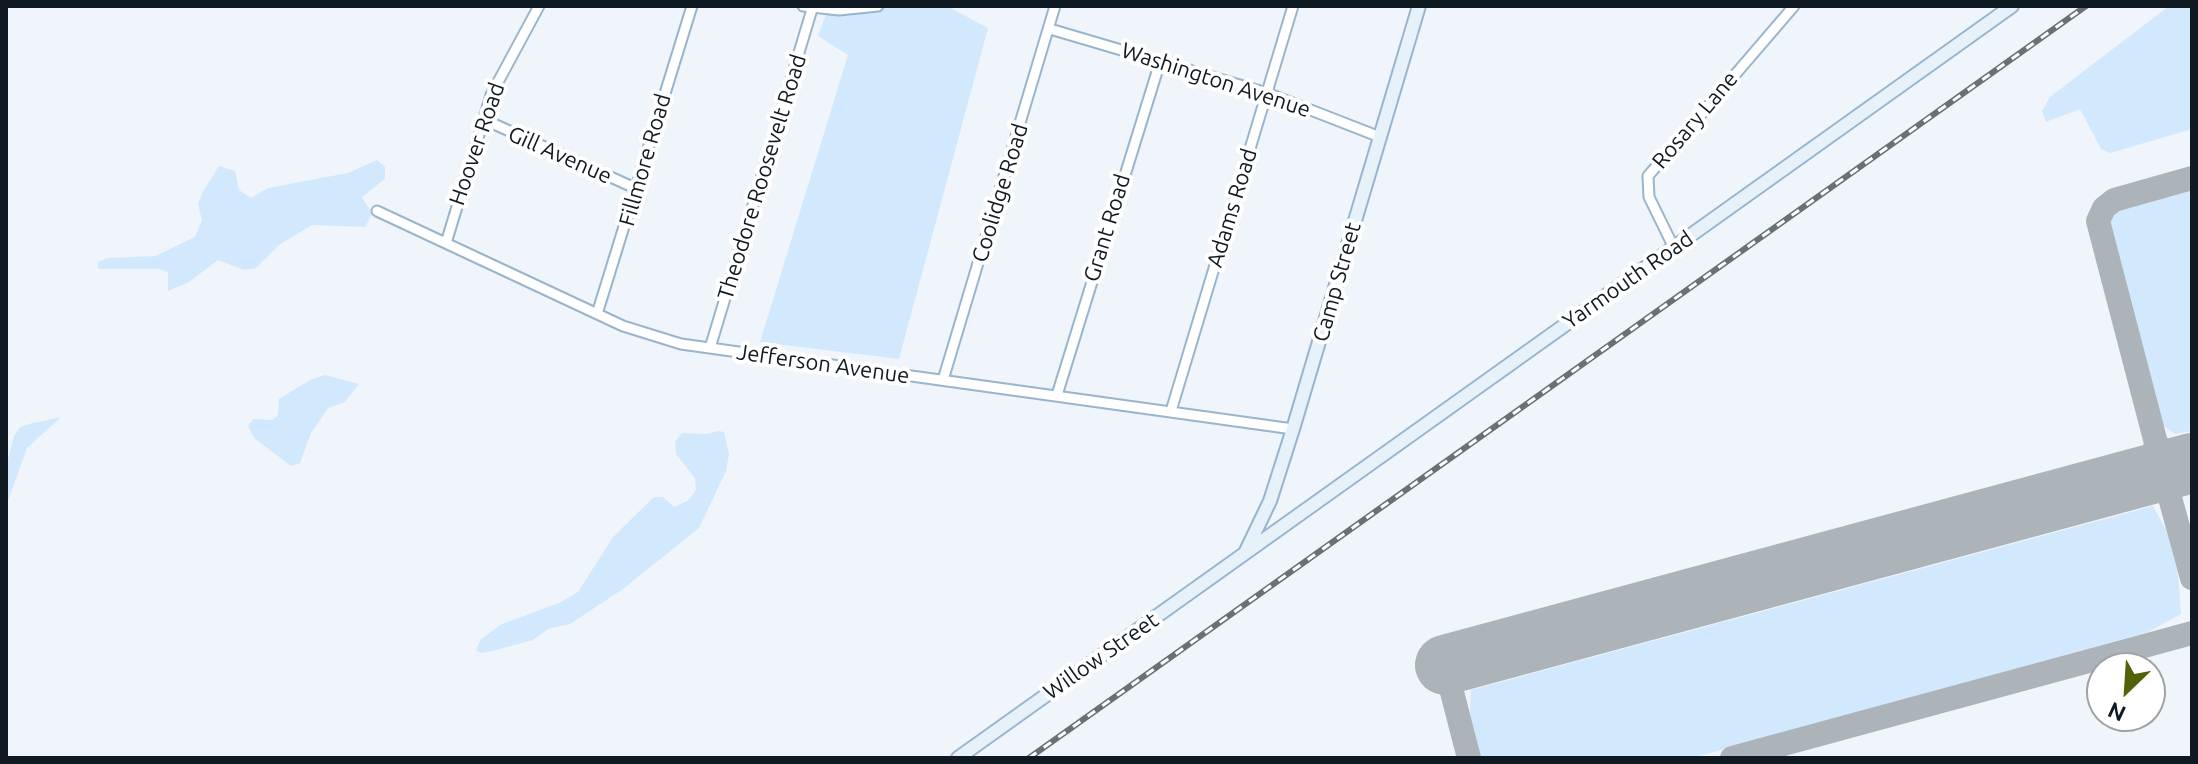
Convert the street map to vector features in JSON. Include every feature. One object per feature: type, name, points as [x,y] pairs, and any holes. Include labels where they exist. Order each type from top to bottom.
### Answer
[{"type":"main road","name":"Camp Street","points":[[1244,555],[1270,501],[1293,429],[1419,6]]},
{"type":"main road","name":"Yarmouth Road","points":[[1244,555],[2012,6]]},
{"type":"main road","points":[[1270,501],[1286,524]]},
{"type":"main road","name":"Willow Street","points":[[958,758],[1244,555]]},
{"type":"street","name":"Hoover Road","points":[[446,243],[491,95],[539,6]]},
{"type":"street","name":"Fillmore Road","points":[[597,314],[692,6]]},
{"type":"street","points":[[809,7],[878,6]]},
{"type":"street","name":"Coolidge Road","points":[[943,380],[1055,6]]},
{"type":"street","name":"Adams Road","points":[[1171,411],[1293,6]]},
{"type":"street","name":"Rosary Lane","points":[[1674,248],[1649,197],[1648,176],[1686,127],[1794,6]]},
{"type":"street","name":"Theodore Roosevelt Road","points":[[710,348],[809,7]]},
{"type":"street","name":"Washington Avenue","points":[[1050,29],[1267,93],[1380,137]]},
{"type":"street","name":"Grant Road","points":[[1057,395],[1160,62]]},
{"type":"street","name":"Gill Avenue","points":[[483,119],[637,189]]},
{"type":"street","name":"Jefferson Avenue","points":[[377,211],[642,334],[710,348],[1293,429]]},
{"type":"shaded area","points":[[829,6],[947,6],[988,28],[899,359],[760,342],[848,55],[818,36]]},
{"type":"shaded area","points":[[2169,6],[2192,6],[2192,129],[2110,153],[2101,149],[2080,109],[2046,122],[2042,111],[2050,97]]},
{"type":"shaded area","points":[[377,160],[385,167],[385,179],[362,197],[372,214],[365,227],[312,225],[279,245],[256,268],[244,270],[218,260],[189,282],[168,291],[168,272],[159,269],[98,269],[98,262],[107,258],[155,256],[195,237],[202,220],[198,204],[219,166],[235,171],[239,190],[251,198],[268,188],[348,173]]},
{"type":"shaded area","points":[[2192,187],[2192,431],[2175,434],[2160,423],[2106,224],[2115,209]]},
{"type":"shaded area","points":[[325,375],[359,384],[345,402],[328,408],[311,433],[300,463],[291,466],[254,438],[248,426],[253,419],[273,420],[278,415],[279,399],[310,380]]},
{"type":"shaded area","points":[[61,417],[27,448],[6,506],[6,467],[14,436],[20,427]]},
{"type":"shaded area","points":[[724,432],[729,454],[726,471],[699,528],[623,589],[570,624],[548,629],[533,640],[481,653],[476,650],[481,639],[502,624],[559,603],[578,592],[613,537],[654,497],[663,497],[674,507],[689,500],[696,490],[695,478],[676,454],[675,442],[682,433]]},
{"type":"shaded area","points":[[2153,506],[2167,532],[2178,574],[2181,614],[2148,632],[1692,758],[1481,758],[1470,713],[1471,690]]},
{"type":"taxiway","points":[[2136,478],[2152,463],[2156,443],[2098,221],[2104,208],[2114,200],[2192,178]]},
{"type":"taxiway","points":[[2156,443],[2169,458],[2188,464]]},
{"type":"taxiway","points":[[2136,478],[2156,481],[2169,494],[2192,578]]},
{"type":"taxiway","points":[[1732,758],[2192,633]]},
{"type":"taxiway","points":[[1445,665],[1469,758]]},
{"type":"runway","points":[[1445,665],[2192,463]]},
{"type":"railway","points":[[1029,758],[2086,6]]}]
